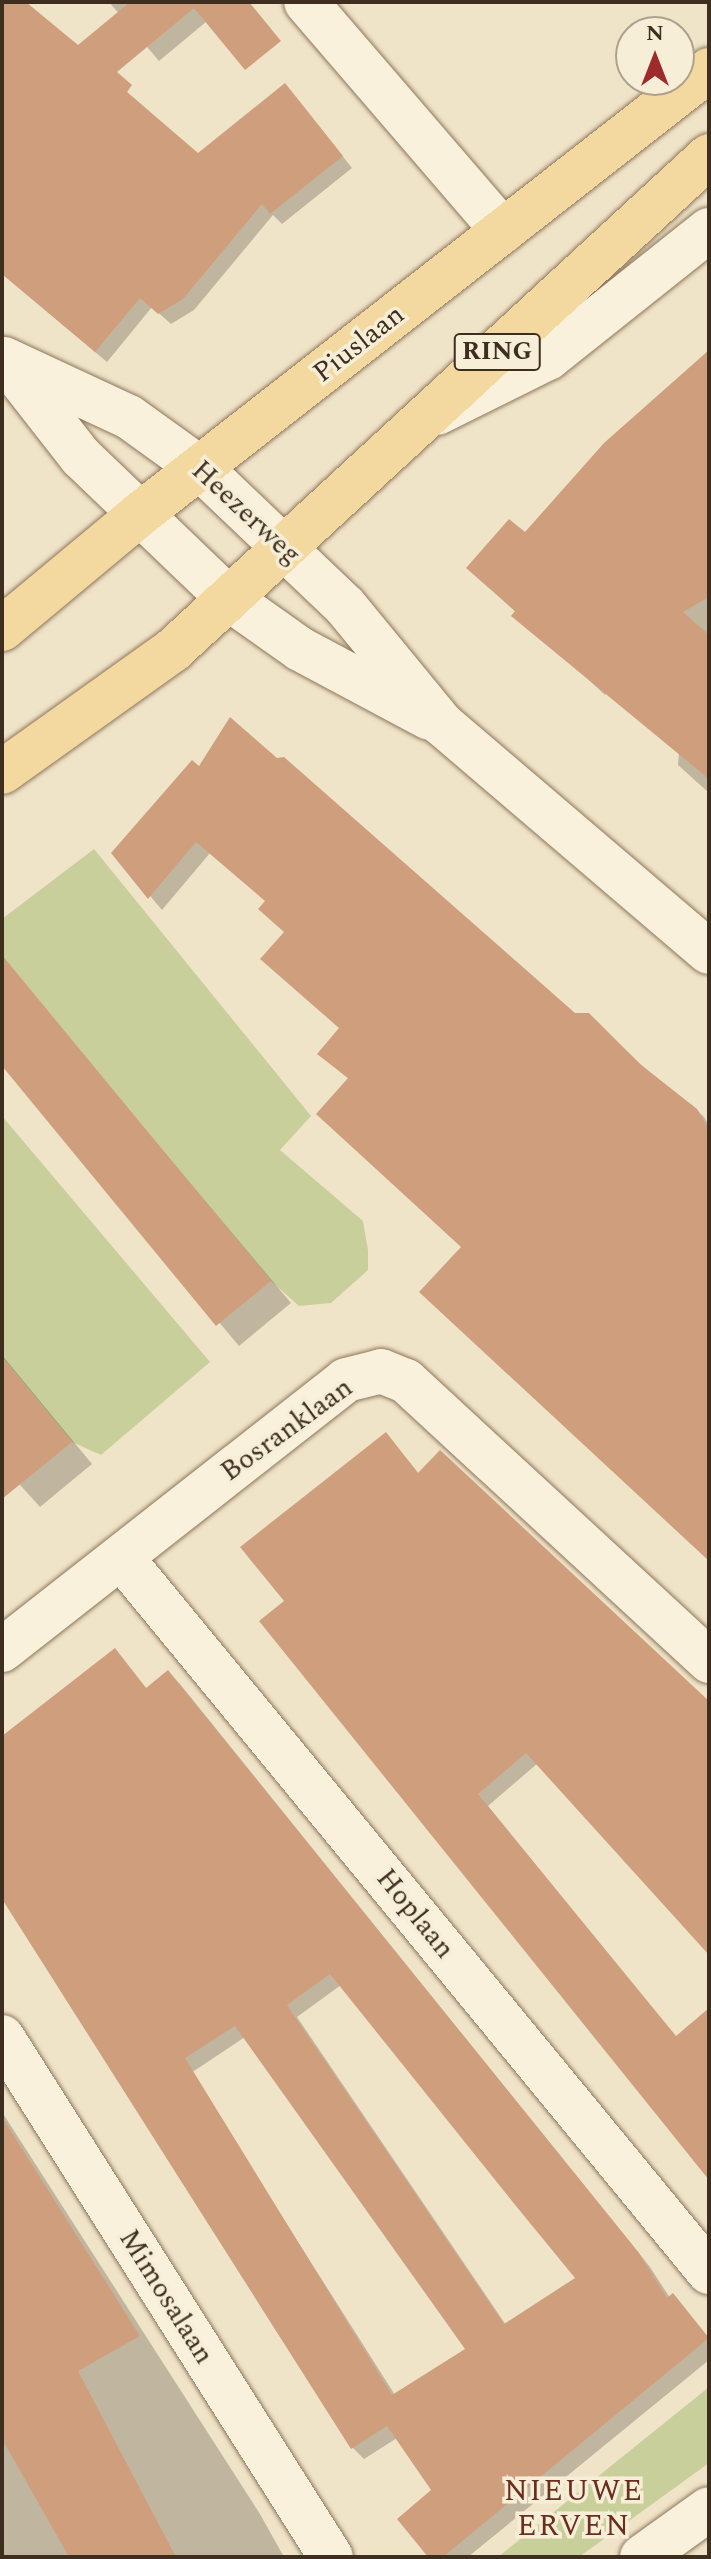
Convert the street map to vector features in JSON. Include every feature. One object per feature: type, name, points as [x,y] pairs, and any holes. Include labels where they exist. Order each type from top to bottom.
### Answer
[{"type":"main road","name":"Piuslaan","points":[[6,625],[140,514],[709,70]]},
{"type":"main road","name":"RING","points":[[2,772],[173,650],[709,156]]},
{"type":"street","points":[[306,2],[503,231]]},
{"type":"street","points":[[424,420],[548,358],[709,230]]},
{"type":"street","name":"Heezerweg","points":[[3,357],[129,417],[200,468],[345,606],[442,724],[709,952]]},
{"type":"street","name":"Heezerweg","points":[[3,357],[50,421],[140,514],[228,598],[300,649],[442,724]]},
{"type":"street","name":"Bosranklaan","points":[[2,1650],[346,1380],[381,1371],[406,1381],[709,1661]]},
{"type":"street","name":"Hoplaan","points":[[121,1557],[709,2272]]},
{"type":"street","name":"Mimosalaan","points":[[2,2037],[331,2557]]},
{"type":"street","points":[[642,2557],[709,2509]]},
{"type":"green space","points":[[94,849],[311,1116],[280,1150],[363,1221],[368,1250],[368,1270],[331,1303],[299,1306],[271,1281],[9,964],[2,969],[2,919]]},
{"type":"green space","points":[[2,1116],[210,1362],[101,1455],[72,1442],[2,1357]]},
{"type":"green space","points":[[709,2387],[709,2463],[579,2557],[498,2557]]},
{"type":"building","points":[[2,2],[26,2],[78,45],[130,2],[249,2],[281,41],[245,70],[194,8],[117,72],[132,85],[127,92],[198,153],[285,83],[343,156],[270,214],[262,204],[183,299],[158,314],[140,298],[95,352],[2,274]]},
{"type":"building","points":[[709,350],[709,597],[683,612],[709,635],[709,779],[511,616],[515,611],[466,568],[509,519],[525,532],[604,443]]},
{"type":"building","points":[[230,717],[277,758],[284,757],[575,1013],[589,1013],[640,1064],[697,1109],[709,1129],[709,1561],[419,1292],[461,1247],[316,1114],[348,1078],[317,1054],[339,1028],[260,959],[284,932],[258,909],[265,901],[196,842],[148,899],[111,853],[192,760],[199,766]]},
{"type":"building","points":[[2,955],[271,1281],[216,1326],[2,1066]]},
{"type":"building","points":[[2,1357],[72,1442],[2,1499]]},
{"type":"building","points":[[386,1432],[418,1473],[440,1450],[709,1701],[709,1955],[526,1753],[478,1794],[676,2036],[709,2008],[709,2180],[259,1621],[284,1601],[240,1547]]},
{"type":"building","points":[[115,1648],[146,1688],[168,1670],[639,2253],[667,2298],[673,2293],[709,2338],[443,2557],[428,2557],[397,2519],[431,2490],[387,2426],[351,2449],[2,1899],[2,1736]],"holes":[[[330,1974],[575,2278],[504,2324],[287,2005]],[[235,2026],[465,2349],[392,2395],[185,2058]]]},
{"type":"building","points":[[2,2117],[140,2336],[78,2371],[176,2557],[69,2557],[2,2439]]},
{"type":"district","name":"NIEUWE ERVEN","points":[[574,2508]]}]
